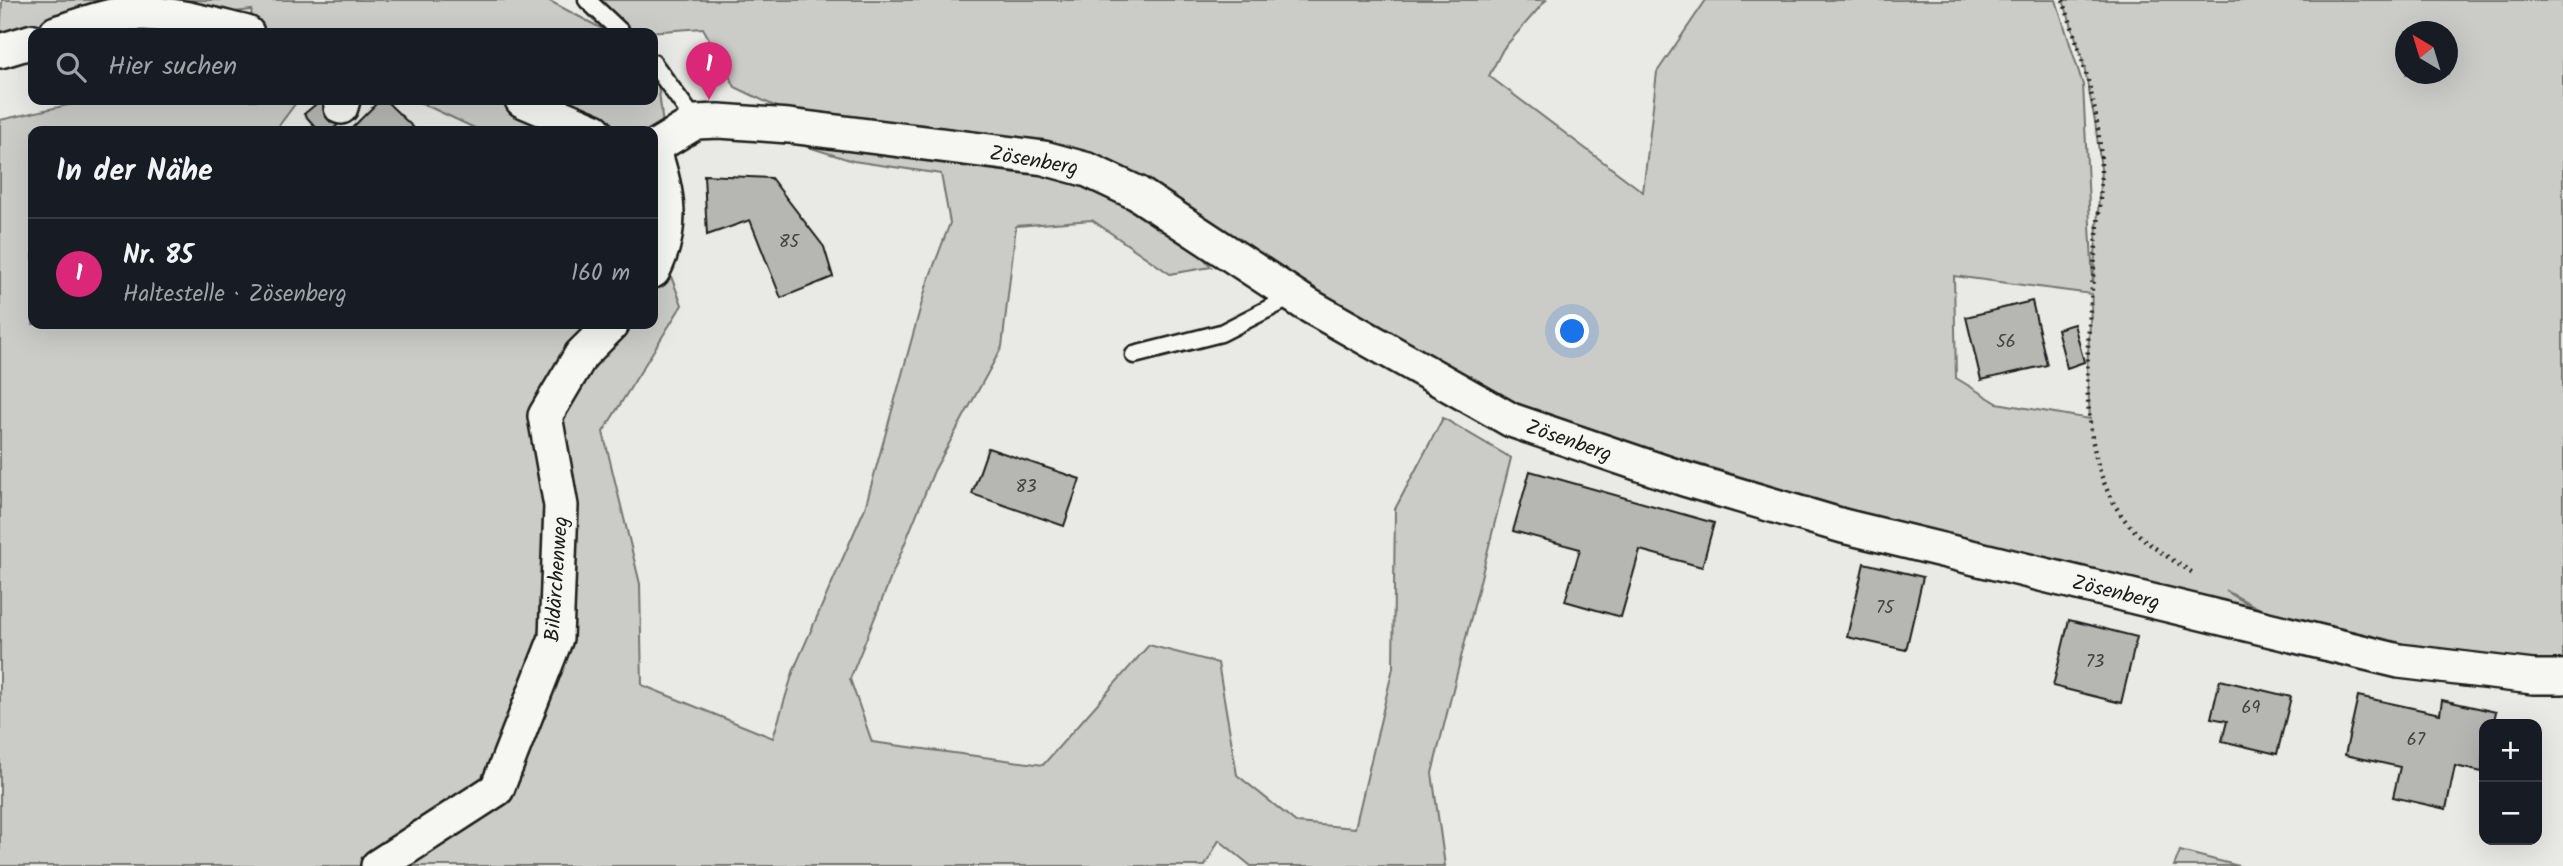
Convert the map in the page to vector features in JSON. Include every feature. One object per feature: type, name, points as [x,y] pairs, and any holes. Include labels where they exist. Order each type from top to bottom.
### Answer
[{"type":"street","points":[[72,28],[133,13],[178,16],[227,28]]},
{"type":"street","points":[[0,51],[28,43]]},
{"type":"street","points":[[534,105],[583,126]]},
{"type":"street","name":"Zösenberg","points":[[696,122],[730,121],[802,128],[1044,158],[1088,170],[1137,193],[1293,296],[1511,421],[1684,479],[1843,526],[2399,661],[2533,677],[2563,677]]},
{"type":"street","points":[[658,145],[696,122]]},
{"type":"street","points":[[658,163],[666,187],[667,209],[663,252],[658,262]]},
{"type":"street","name":"Bildärchenweg","points":[[378,866],[497,789],[556,638],[561,506],[545,416],[581,355],[607,329]]},
{"type":"lane","points":[[587,0],[617,28]]},
{"type":"lane","points":[[658,70],[696,122]]},
{"type":"lane","points":[[1134,355],[1221,333],[1293,296]]},
{"type":"path","points":[[2063,0],[2082,57],[2095,121],[2101,169],[2087,368],[2096,457],[2105,485],[2122,517],[2160,552],[2201,578]]},
{"type":"shaded area","points":[[2,0],[548,0],[601,28],[249,28],[252,10],[96,28],[28,28],[28,36],[0,39]]},
{"type":"shaded area","points":[[589,0],[1546,0],[1503,49],[1489,76],[1643,192],[1657,72],[1706,0],[2056,0],[2083,85],[2093,284],[2101,169],[2095,121],[2082,57],[2063,0],[2563,0],[2563,660],[2530,660],[2321,641],[2226,591],[2257,610],[2059,560],[1928,533],[1622,441],[1533,409],[1529,417],[1195,247],[1211,267],[1170,274],[1092,220],[1016,226],[1002,347],[934,471],[850,679],[872,742],[1043,765],[1149,645],[1218,663],[1237,775],[1297,823],[1355,828],[1393,668],[1395,509],[1443,418],[1511,458],[1432,773],[1445,866],[1251,866],[1219,840],[1205,866],[0,866],[0,120],[68,105],[294,105],[279,126],[28,126],[28,329],[658,329],[658,243],[682,305],[603,432],[640,584],[642,685],[773,738],[794,669],[865,508],[927,284],[950,223],[941,174],[853,161],[805,146],[799,118],[735,87],[703,28],[658,31],[658,28],[628,28]],"holes":[[[1954,276],[2092,294],[2087,368],[2090,419],[1997,403],[1956,378]]]},
{"type":"shaded area","points":[[658,83],[663,126],[658,128],[658,126],[470,126],[425,105],[658,105]]},
{"type":"shaded area","points":[[2180,851],[2239,866],[2174,866]]},
{"type":"building","points":[[315,105],[325,105],[340,123],[337,126],[315,126],[304,114]]},
{"type":"building","points":[[375,105],[390,105],[412,126],[354,126]]},
{"type":"building","points":[[704,175],[771,178],[824,247],[833,277],[781,298],[750,220],[707,235]]},
{"type":"building","points":[[2032,301],[2047,365],[1981,380],[1966,317]]},
{"type":"building","points":[[2074,324],[2084,362],[2067,368],[2057,329]]},
{"type":"building","points":[[988,448],[1080,479],[1064,526],[972,494]]},
{"type":"building","points":[[1530,471],[1714,523],[1702,567],[1640,550],[1621,617],[1565,601],[1580,549],[1513,531]]},
{"type":"building","points":[[1864,563],[1923,577],[1906,650],[1847,637]]},
{"type":"building","points":[[2069,620],[2137,637],[2121,703],[2053,686]]},
{"type":"building","points":[[2220,680],[2291,697],[2277,754],[2222,741],[2227,721],[2211,718]]},
{"type":"building","points":[[2358,696],[2440,714],[2442,700],[2496,712],[2494,719],[2479,719],[2479,771],[2455,766],[2446,809],[2393,797],[2400,767],[2345,755]]},
{"type":"place","name":"Nr. 85","points":[[709,100]]}]
